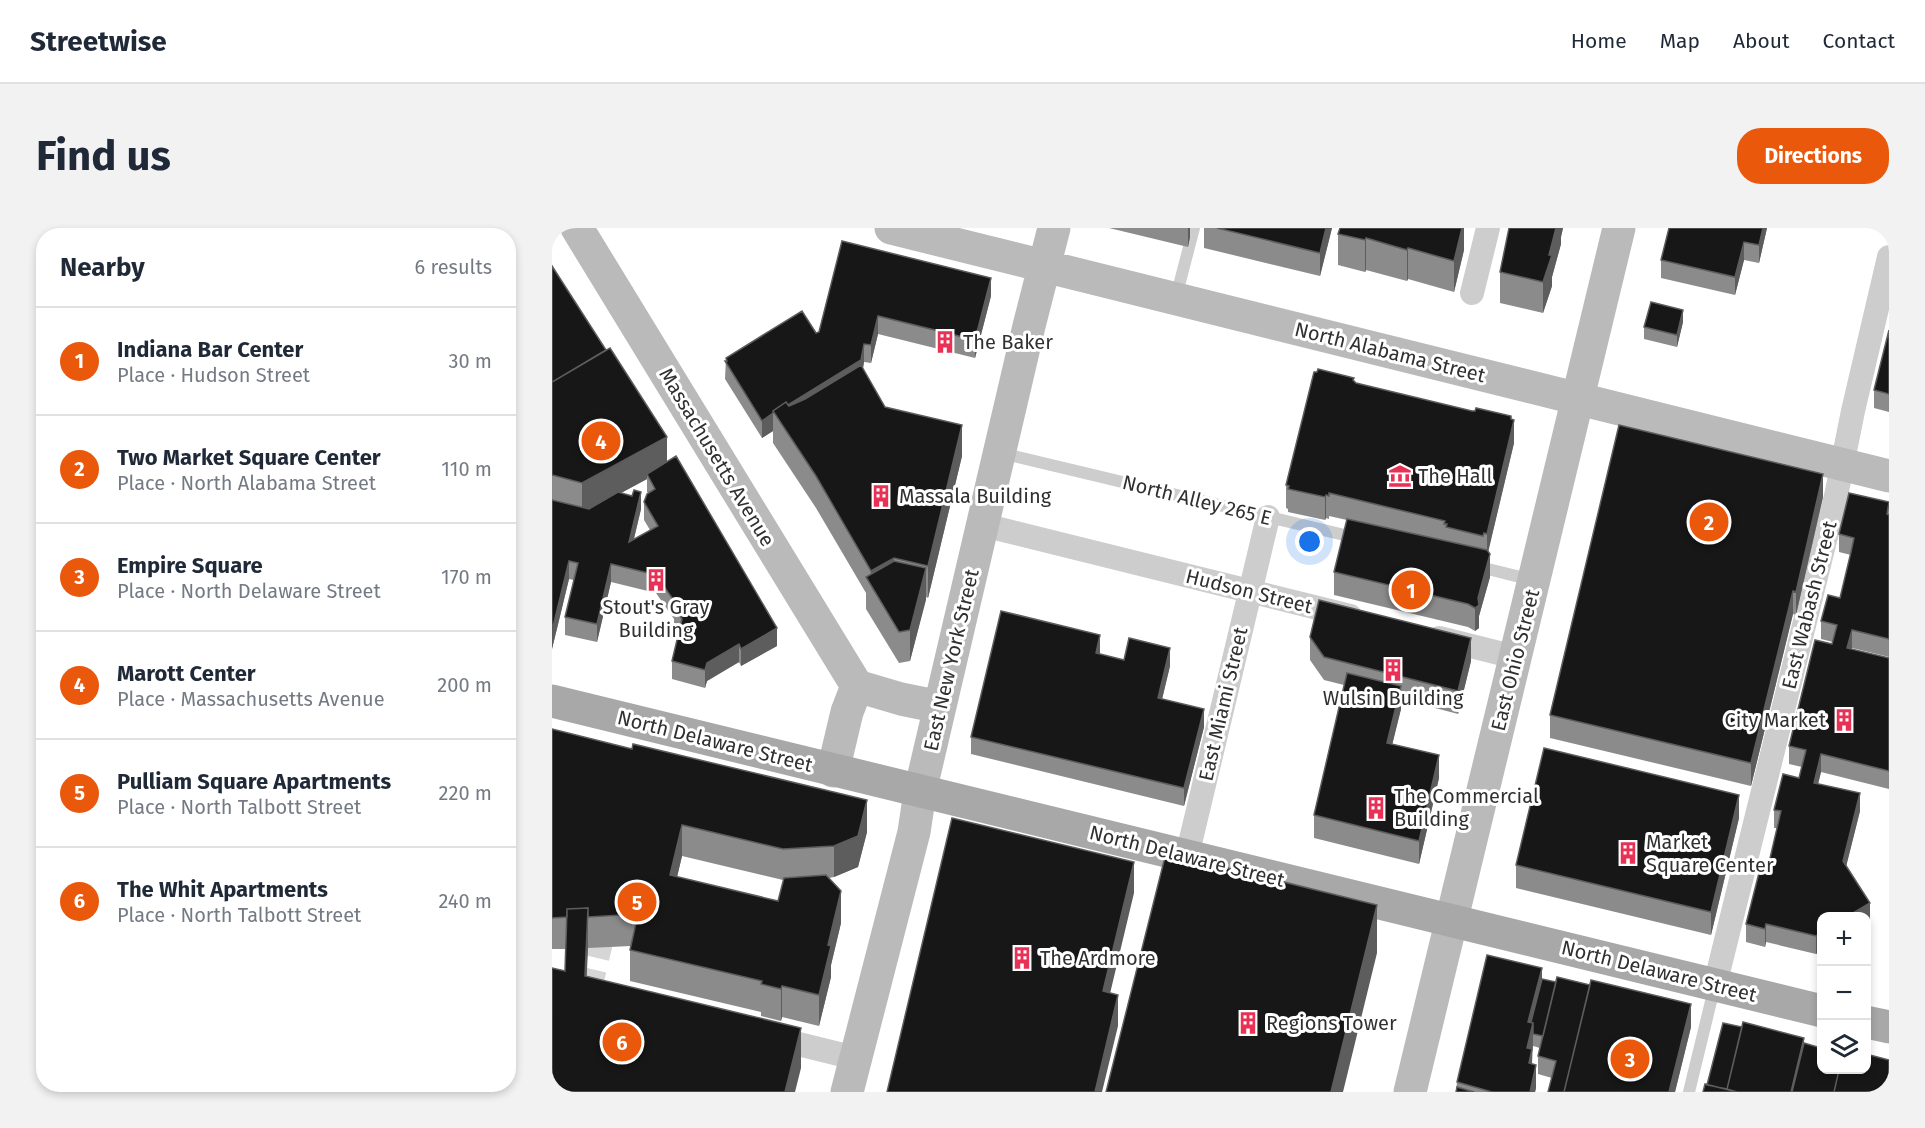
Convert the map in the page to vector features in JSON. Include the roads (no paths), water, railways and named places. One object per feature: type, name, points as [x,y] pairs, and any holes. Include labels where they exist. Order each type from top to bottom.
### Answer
[{"type":"main road","name":"North Alabama Street","points":[[891,228],[1889,476]]},
{"type":"main road","name":"East New York Street","points":[[847,1092],[914,832],[920,792],[1043,265],[1054,228]]},
{"type":"main road","name":"East Ohio Street","points":[[1410,1092],[1619,228]]},
{"type":"main road","name":"Massachusetts Avenue","points":[[584,233],[856,686]]},
{"type":"main road","points":[[833,771],[847,712],[856,686],[940,707]]},
{"type":"main road","name":"North Delaware Street","points":[[552,701],[1817,1010]]},
{"type":"main road","points":[[1871,1023],[1889,1028]]},
{"type":"street","points":[[1472,293],[1486,228]]},
{"type":"street","name":"East Wabash Street","points":[[1715,985],[1844,464],[1853,411],[1889,257]]},
{"type":"street","name":"East Miami Street","points":[[1187,856],[1268,517]]},
{"type":"street","name":"Hudson Street","points":[[983,525],[1369,620]]},
{"type":"street","points":[[1414,632],[1515,657]]},
{"type":"street","points":[[745,1030],[855,1058]]},
{"type":"lane","points":[[1176,298],[1194,228]]},
{"type":"lane","name":"North Alley 265 E","points":[[1000,452],[1372,542]]},
{"type":"lane","points":[[1465,563],[1534,581]]},
{"type":"lane","name":"East Wabash Street","points":[[1689,1092],[1715,985]]},
{"type":"tunnel","points":[[589,993],[607,917]]},
{"type":"place","name":"The Baker","points":[[945,342]]},
{"type":"place","name":"Marott Center","points":[[601,441]]},
{"type":"place","name":"The Hall","points":[[1400,476]]},
{"type":"place","name":"Massala Building","points":[[881,496]]},
{"type":"place","name":"Two Market Square Center","points":[[1709,522]]},
{"type":"place","name":"Stout's Gray Building","points":[[656,580]]},
{"type":"place","name":"Indiana Bar Center","points":[[1411,590]]},
{"type":"place","name":"Wulsin Building","points":[[1393,670]]},
{"type":"place","name":"City Market","points":[[1844,720]]},
{"type":"place","name":"The Commercial Building","points":[[1376,808]]},
{"type":"place","name":"Market Square Center","points":[[1628,853]]},
{"type":"place","name":"Pulliam Square Apartments","points":[[637,902]]},
{"type":"place","name":"The Ardmore","points":[[1022,958]]},
{"type":"place","name":"Regions Tower","points":[[1248,1023]]},
{"type":"place","name":"The Whit Apartments","points":[[622,1042]]},
{"type":"place","name":"Empire Square","points":[[1630,1059]]}]
